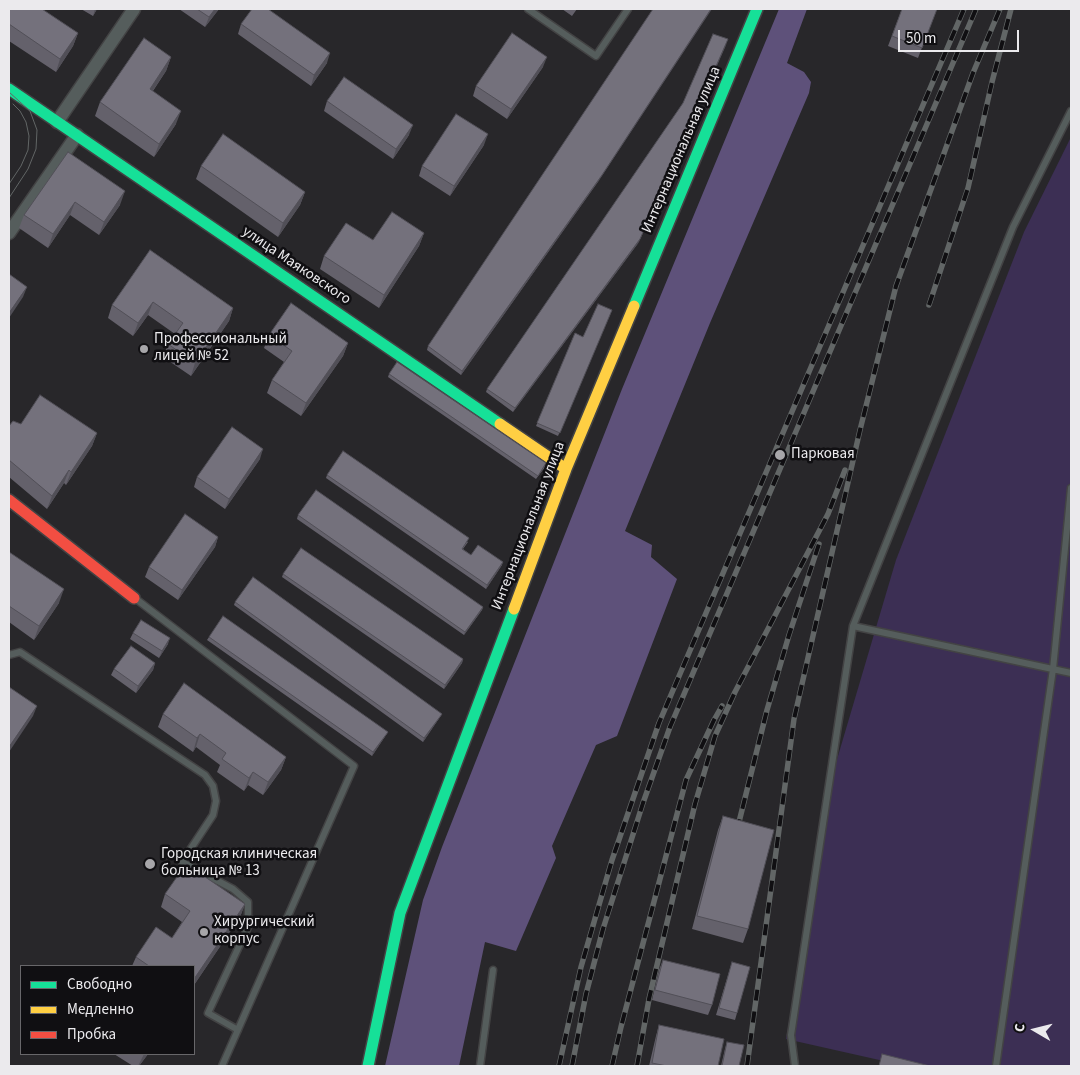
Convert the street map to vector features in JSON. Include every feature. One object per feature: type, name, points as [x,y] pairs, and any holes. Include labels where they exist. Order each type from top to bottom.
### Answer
[{"type":"main road","name":"Интернациональная улица","points":[[368,1066],[400,913],[566,468],[757,9]]},
{"type":"main road","name":"улица Маяковского","points":[[9,90],[566,468]]},
{"type":"main road","points":[[9,500],[134,598]]},
{"type":"street","points":[[57,122],[134,9]]},
{"type":"street","points":[[9,233],[77,136]]},
{"type":"lane","points":[[528,9],[596,56],[628,9]]},
{"type":"lane","points":[[795,1066],[791,1035],[853,626],[1013,227],[1071,110]]},
{"type":"lane","points":[[996,1066],[1053,669],[1071,488]]},
{"type":"lane","points":[[134,598],[354,766],[222,1066]]},
{"type":"lane","points":[[853,626],[1071,673]]},
{"type":"lane","points":[[9,655],[20,652],[205,775],[213,786],[216,801],[213,815],[182,862],[233,889],[248,902],[248,927],[208,1013],[238,1030]]},
{"type":"lane","points":[[480,1066],[493,970]]},
{"type":"shaded area","points":[[779,9],[807,9],[787,63],[804,72],[811,82],[809,93],[710,323],[625,531],[652,545],[651,557],[677,579],[617,736],[596,745],[552,846],[556,858],[516,951],[485,942],[459,1066],[385,1066],[423,900],[442,847],[622,389]]},
{"type":"shaded area","points":[[1071,137],[1071,1066],[906,1066],[786,1039],[830,783],[896,560],[1024,232]]},
{"type":"building","points":[[9,9],[42,9],[78,33],[60,59],[9,24]]},
{"type":"building","points":[[197,9],[215,9],[209,17]]},
{"type":"building","points":[[252,9],[268,9],[330,53],[314,75],[241,24]]},
{"type":"building","points":[[653,9],[711,9],[602,175],[462,371],[428,346]]},
{"type":"building","points":[[902,9],[937,9],[922,48],[892,36]]},
{"type":"building","points":[[512,33],[547,57],[511,109],[476,86]]},
{"type":"building","points":[[713,34],[728,39],[640,239],[515,408],[487,389],[683,103]]},
{"type":"building","points":[[144,38],[171,57],[150,89],[181,111],[159,144],[100,102]]},
{"type":"building","points":[[344,77],[413,125],[396,149],[327,101]]},
{"type":"building","points":[[456,114],[488,134],[454,186],[422,166]]},
{"type":"building","points":[[223,134],[305,192],[283,223],[201,166]]},
{"type":"building","points":[[68,152],[125,191],[104,222],[75,202],[53,234],[24,215]]},
{"type":"building","points":[[392,212],[424,233],[384,295],[324,256],[346,223],[373,240]]},
{"type":"building","points":[[150,250],[233,308],[195,363],[168,344],[183,323],[153,302],[138,323],[112,305]]},
{"type":"building","points":[[9,274],[27,287],[9,313]]},
{"type":"building","points":[[291,303],[348,343],[306,403],[272,380],[292,351],[269,335]]},
{"type":"building","points":[[598,304],[612,310],[560,433],[537,423],[575,333],[583,337]]},
{"type":"building","points":[[397,362],[546,463],[538,476],[389,374]]},
{"type":"building","points":[[40,395],[97,433],[71,472],[69,470],[52,496],[9,460],[9,426],[13,421],[21,424]]},
{"type":"building","points":[[232,427],[263,449],[229,499],[197,477]]},
{"type":"building","points":[[343,451],[469,538],[462,549],[471,555],[478,545],[503,562],[487,585],[327,475]]},
{"type":"building","points":[[316,490],[483,607],[465,632],[298,515]]},
{"type":"building","points":[[185,514],[218,537],[182,590],[149,567]]},
{"type":"building","points":[[301,548],[463,659],[445,685],[283,574]]},
{"type":"building","points":[[9,552],[64,589],[39,626],[9,606]]},
{"type":"building","points":[[253,577],[442,714],[424,738],[235,602]]},
{"type":"building","points":[[223,616],[388,732],[373,752],[209,637]]},
{"type":"building","points":[[141,620],[170,638],[162,651],[133,633]]},
{"type":"building","points":[[131,646],[155,663],[138,686],[114,669]]},
{"type":"building","points":[[184,683],[286,757],[268,782],[253,772],[249,778],[222,759],[226,753],[200,734],[197,738],[163,714]]},
{"type":"building","points":[[9,687],[37,706],[9,747]]},
{"type":"building","points":[[723,816],[774,830],[748,929],[697,916]]},
{"type":"building","name":"Хирургический корпус","points":[[186,864],[245,904],[195,978],[195,965],[148,965],[136,957],[156,927],[172,938],[190,911],[165,894]]},
{"type":"building","points":[[663,960],[720,974],[712,1005],[655,990]]},
{"type":"building","points":[[732,962],[750,967],[737,1013],[719,1008]]},
{"type":"building","points":[[659,1025],[724,1039],[718,1066],[667,1066],[652,1063]]},
{"type":"building","points":[[727,1042],[744,1045],[739,1066],[722,1066]]},
{"type":"building","points":[[882,1054],[930,1066],[879,1066]]},
{"type":"tram line","points":[[9,92],[30,111],[37,130],[36,149],[28,169],[9,198]]},
{"type":"tram line","points":[[9,184],[21,166],[28,150],[29,136],[26,122],[20,111],[13,104]]},
{"type":"railway","points":[[559,1066],[581,967],[612,860],[659,723],[964,9]]},
{"type":"railway","points":[[572,1066],[586,994],[603,929],[643,803],[670,727],[976,9]]},
{"type":"railway","points":[[747,1066],[794,719],[860,430],[896,286],[973,73],[1000,9]]},
{"type":"railway","points":[[929,305],[968,188],[1011,9]]},
{"type":"railway","points":[[637,1066],[649,999],[695,804],[715,736],[735,692],[828,514],[845,470]]},
{"type":"railway","points":[[737,830],[767,710],[819,544]]},
{"type":"railway","points":[[612,1066],[686,780],[722,706]]},
{"type":"traffic: fast","points":[[634,306],[757,9]]},
{"type":"traffic: fast","points":[[9,89],[500,424]]},
{"type":"traffic: fast","points":[[368,1066],[400,913],[514,609]]},
{"type":"traffic: slow","points":[[514,609],[566,469],[634,306]]},
{"type":"traffic: slow","points":[[500,424],[566,469]]},
{"type":"traffic: jam","points":[[9,500],[134,598]]},
{"type":"place","name":"Профессиональный лицей № 52","points":[[144,349]]},
{"type":"place","name":"Парковая","points":[[780,455]]},
{"type":"place","name":"Городская клиническая больница № 13","points":[[150,864]]},
{"type":"place","name":"Хирургический корпус","points":[[204,932]]}]
